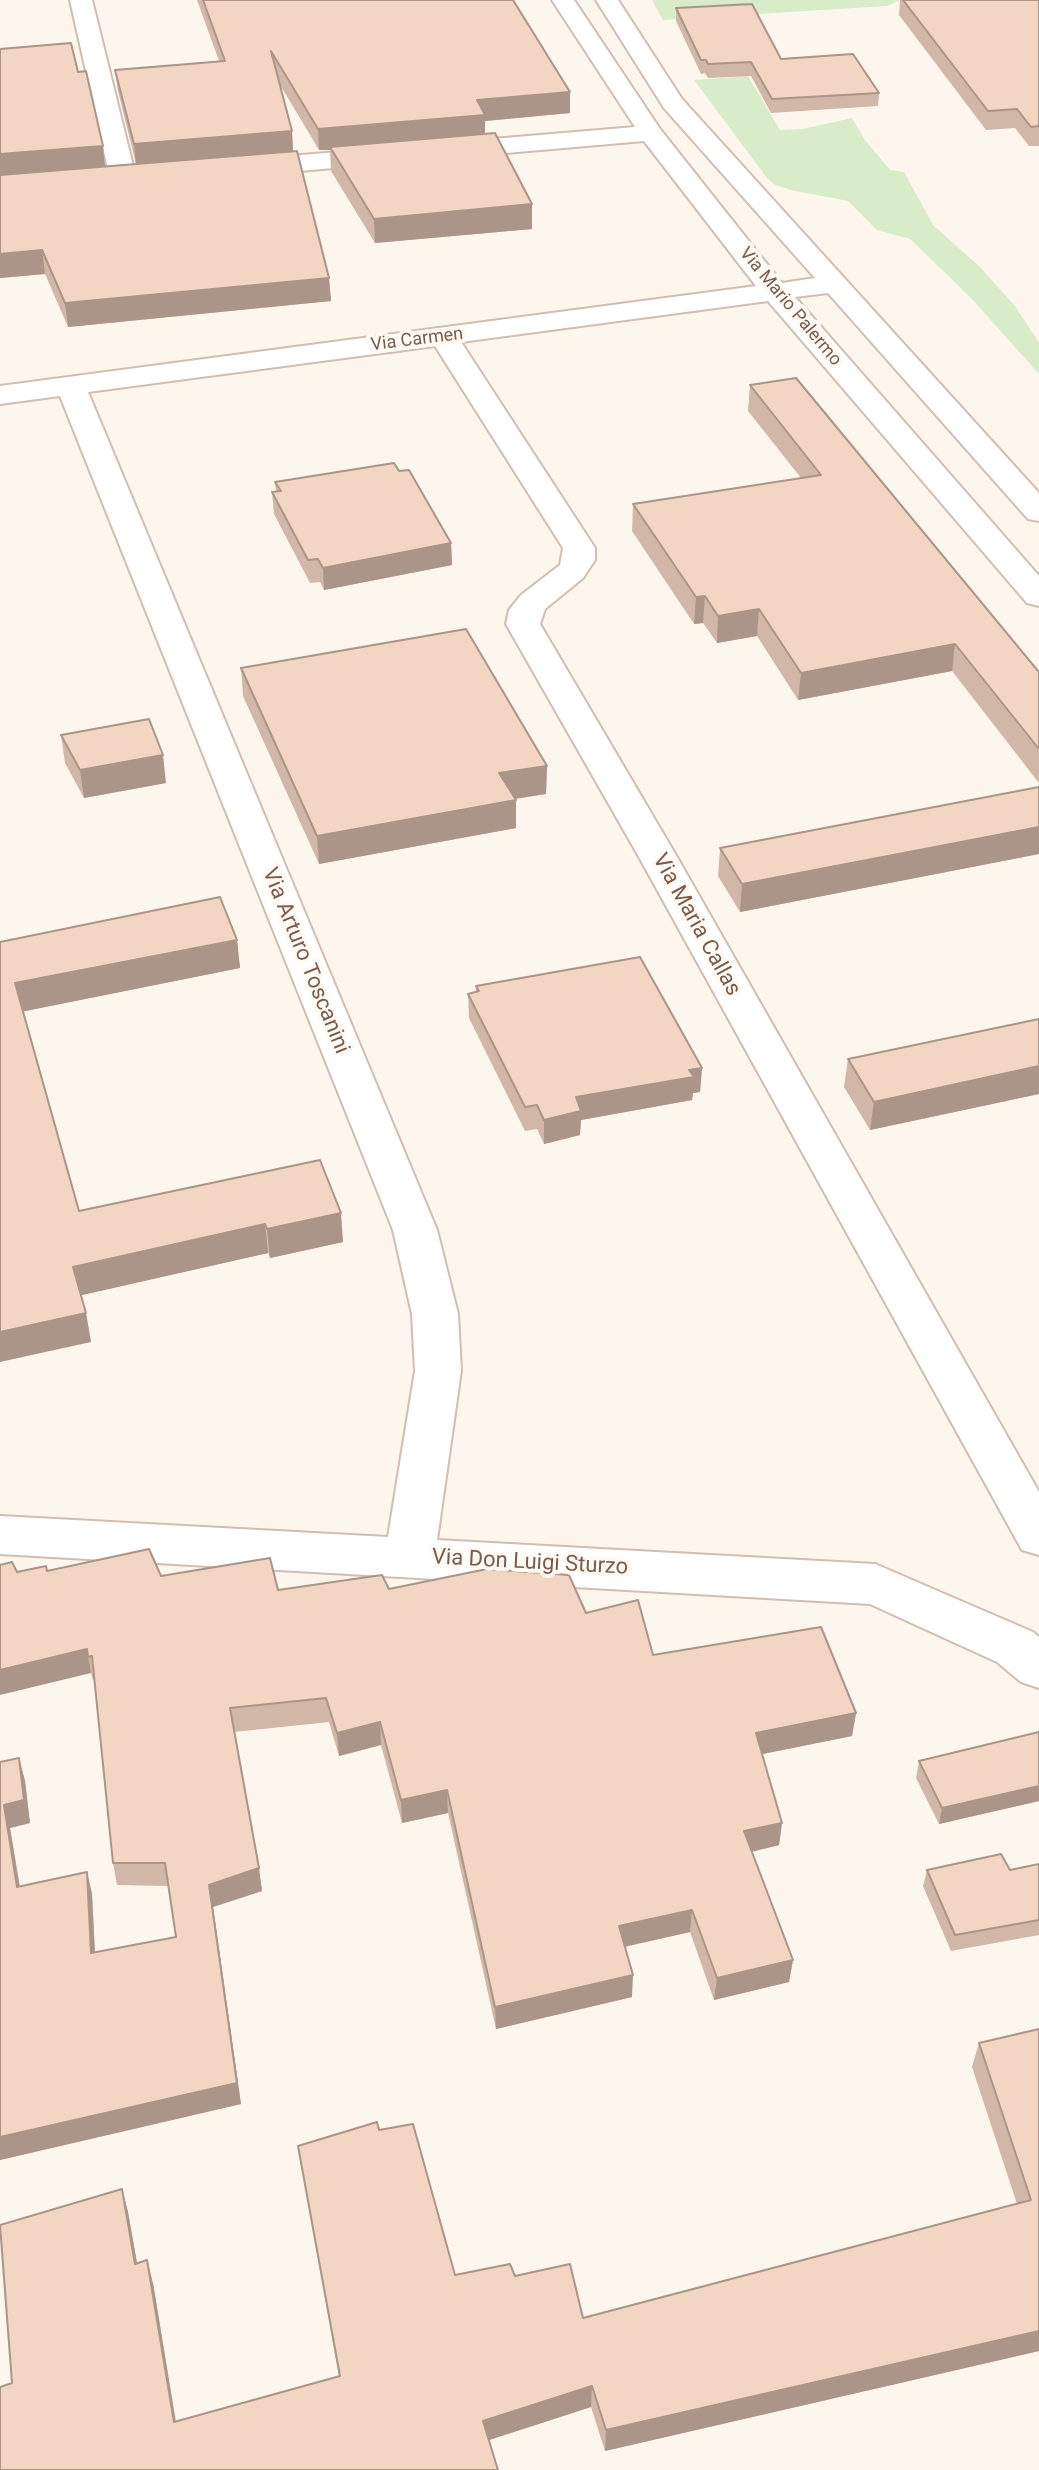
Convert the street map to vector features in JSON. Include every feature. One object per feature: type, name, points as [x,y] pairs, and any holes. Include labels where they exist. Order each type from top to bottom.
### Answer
[{"type":"street","points":[[81,0],[123,178]]},
{"type":"street","name":"Via Mario Palermo","points":[[563,0],[651,133],[775,292],[1039,596]]},
{"type":"street","points":[[607,0],[673,103],[1039,512]]},
{"type":"street","points":[[218,170],[651,133]]},
{"type":"street","points":[[92,180],[155,175]]},
{"type":"street","name":"Via Carmen","points":[[0,395],[833,284]]},
{"type":"street","name":"Via Maria Callas","points":[[443,336],[579,548],[579,560],[572,571],[533,602],[526,610],[523,624],[658,857],[1039,1536]]},
{"type":"street","name":"Via Arturo Toscanini","points":[[70,385],[415,1230],[435,1314],[438,1371],[410,1556]]},
{"type":"street","name":"Via Don Luigi Sturzo","points":[[0,1535],[875,1584],[1015,1647],[1039,1667]]},
{"type":"green space","points":[[652,0],[900,0],[887,6],[663,20]]},
{"type":"green space","points":[[748,76],[780,130],[803,129],[852,118],[865,140],[890,170],[904,172],[933,225],[980,267],[1015,306],[1039,343],[1039,374],[971,298],[910,239],[877,230],[848,201],[791,190],[775,185],[767,178],[694,80]]},
{"type":"building","points":[[203,0],[513,0],[570,92],[477,100],[485,115],[318,129],[271,51],[292,131],[134,144],[115,70],[225,61]]},
{"type":"building","points":[[903,0],[1039,0],[1039,126],[1031,127],[1017,109],[988,111]]},
{"type":"building","points":[[752,4],[781,59],[853,54],[879,93],[772,99],[751,62],[708,64],[706,60],[701,60],[676,8]]},
{"type":"building","points":[[71,43],[78,72],[86,71],[103,146],[0,154],[0,49]]},
{"type":"building","points":[[495,133],[532,204],[374,219],[330,147]]},
{"type":"building","points":[[297,151],[329,278],[65,303],[42,250],[0,254],[0,175]]},
{"type":"building","points":[[796,378],[1039,672],[1039,749],[955,644],[801,673],[759,609],[718,616],[705,596],[696,597],[633,504],[821,475],[750,385]]},
{"type":"building","points":[[394,463],[399,471],[409,470],[451,543],[323,568],[318,559],[308,560],[272,492],[281,491],[275,482]]},
{"type":"building","points":[[466,629],[547,766],[499,773],[516,800],[317,836],[241,668]]},
{"type":"building","points":[[149,719],[163,755],[80,770],[61,735]]},
{"type":"building","points":[[1039,787],[1039,827],[742,884],[720,848]]},
{"type":"building","points":[[220,897],[237,940],[15,983],[79,1211],[320,1160],[341,1213],[267,1229],[265,1224],[73,1267],[86,1313],[0,1332],[0,942]]},
{"type":"building","points":[[640,957],[702,1068],[689,1070],[694,1077],[576,1097],[581,1111],[544,1120],[537,1105],[525,1107],[468,994],[479,991],[476,986]]},
{"type":"building","points":[[1039,1019],[1039,1066],[874,1102],[848,1059]]},
{"type":"building","points":[[149,1549],[161,1576],[270,1558],[278,1590],[382,1575],[389,1589],[487,1569],[569,1575],[586,1613],[638,1600],[653,1655],[821,1627],[856,1713],[756,1733],[782,1823],[744,1831],[793,1960],[717,1978],[692,1910],[619,1926],[633,1975],[495,2007],[447,1790],[401,1800],[380,1722],[337,1733],[326,1698],[230,1708],[259,1868],[209,1885],[237,2083],[0,2137],[0,1762],[19,1758],[24,1800],[4,1805],[17,1887],[87,1872],[91,1953],[176,1937],[165,1863],[113,1863],[92,1656],[88,1657],[87,1649],[0,1670],[0,1565],[12,1562],[17,1572],[46,1566],[47,1571]]},
{"type":"building","points":[[1039,1732],[1039,1786],[942,1808],[919,1761]]},
{"type":"building","points":[[1001,1854],[1010,1870],[1039,1864],[1039,1920],[955,1935],[927,1870]]},
{"type":"building","points":[[1039,2029],[1039,2331],[606,2430],[592,2386],[483,2421],[498,2470],[0,2470],[0,2387],[12,2383],[0,2225],[122,2189],[135,2264],[147,2260],[174,2422],[340,2376],[298,2146],[377,2122],[379,2130],[413,2124],[455,2275],[510,2264],[515,2276],[570,2264],[583,2318],[1031,2200],[979,2043]]}]
